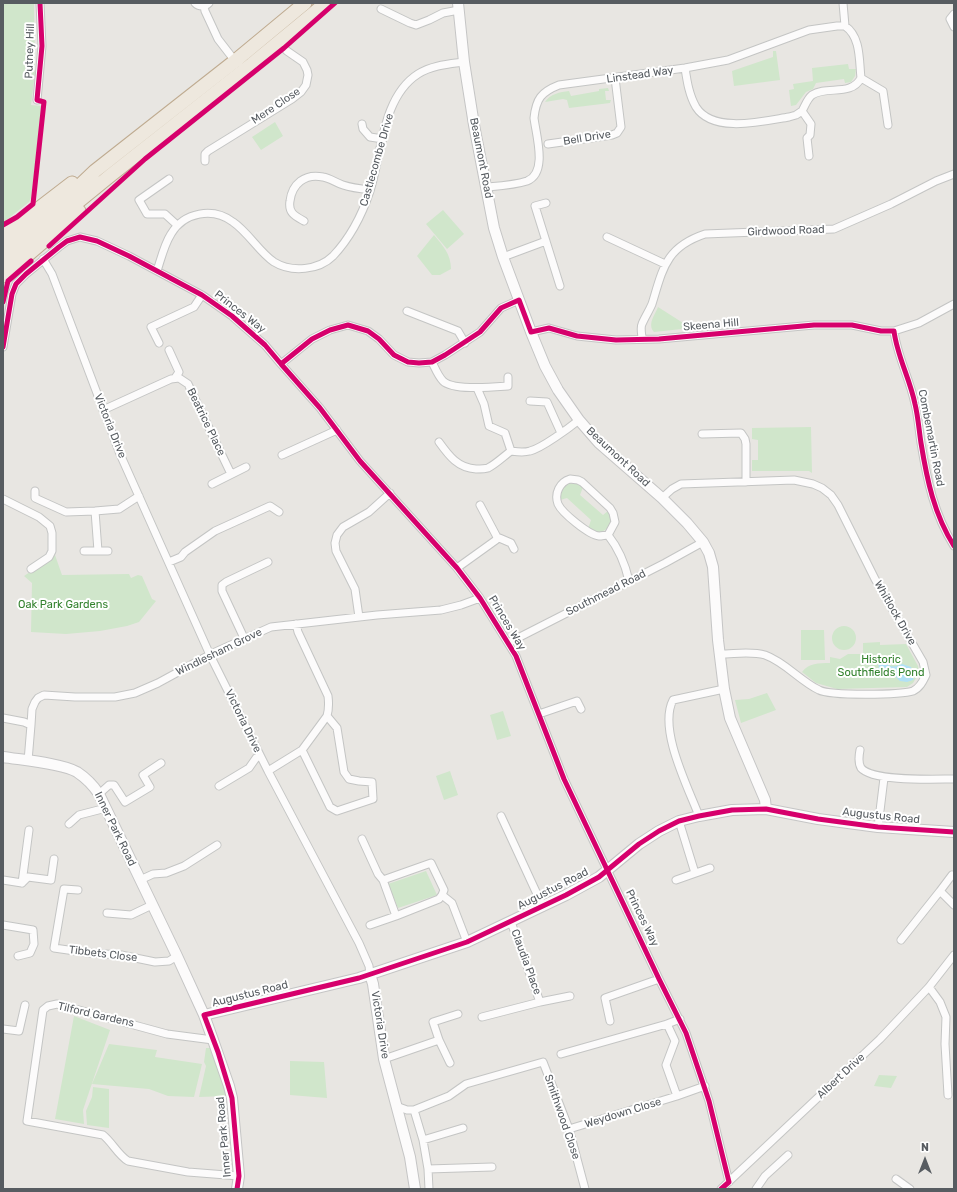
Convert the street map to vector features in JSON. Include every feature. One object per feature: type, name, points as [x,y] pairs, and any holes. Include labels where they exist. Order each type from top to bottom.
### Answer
[{"type":"highway","points":[[3,250],[74,192],[95,171],[235,61],[305,3]]},
{"type":"highway","points":[[3,263],[326,3]]},
{"type":"highway","points":[[3,236],[78,178],[95,171]]},
{"type":"highway","points":[[3,276],[81,210],[94,190]]},
{"type":"street","name":"Putney Hill","points":[[37,100],[42,46],[40,3]]},
{"type":"street","points":[[195,3],[197,5],[207,4],[205,11],[218,39],[235,61]]},
{"type":"street","points":[[685,68],[689,90],[696,106],[707,117],[716,121],[735,124],[796,115],[802,111],[812,96],[820,92],[842,90],[853,87],[861,78],[857,41],[851,30],[845,26],[843,3]]},
{"type":"street","points":[[381,9],[410,23],[416,24],[459,7]]},
{"type":"street","name":"Beaumont Road","points":[[459,7],[464,62],[474,125],[494,228],[503,257],[531,332],[545,366],[558,390],[579,420],[599,443],[662,498],[696,532],[709,553],[713,567],[724,689],[732,724],[764,800],[766,809]]},
{"type":"street","points":[[954,14],[950,19],[954,27]]},
{"type":"street","name":"Linstead Way","points":[[487,187],[529,180],[538,171],[540,162],[534,118],[535,106],[545,92],[559,86],[685,68],[728,60],[809,30],[845,26]]},
{"type":"street","name":"Mere Close","points":[[205,161],[205,154],[208,151],[301,92],[306,85],[308,75],[303,62],[300,58],[287,51],[278,42]]},
{"type":"street","name":"Castlecombe Drive","points":[[157,271],[168,240],[178,225],[187,217],[204,213],[219,214],[234,222],[273,262],[285,267],[302,268],[324,263],[338,250],[359,221],[370,190],[383,139],[398,92],[405,84],[417,75],[430,68],[464,62]]},
{"type":"street","name":"Bell Drive","points":[[548,144],[617,133],[621,127],[615,78]]},
{"type":"street","points":[[861,78],[883,91],[888,125]]},
{"type":"street","points":[[802,111],[811,124],[810,135],[807,138],[809,156]]},
{"type":"street","points":[[362,124],[363,129],[370,137],[383,139]]},
{"type":"street","name":"Girdwood Road","points":[[642,339],[642,324],[651,307],[665,264],[681,245],[692,239],[705,234],[834,229],[954,174]]},
{"type":"street","points":[[304,221],[290,211],[289,206],[292,192],[296,183],[310,176],[324,177],[341,185],[370,190]]},
{"type":"street","points":[[169,179],[139,200],[147,214],[164,214],[178,225]]},
{"type":"street","points":[[546,203],[536,206],[560,286]]},
{"type":"street","name":"Princes Way","points":[[44,259],[67,241],[74,238],[86,238],[104,244],[202,295],[232,316],[265,345],[320,408],[360,461],[457,568],[480,598],[516,656],[564,779],[659,979],[680,1019],[705,1086],[729,1182]]},
{"type":"street","points":[[607,238],[665,264]]},
{"type":"street","points":[[503,257],[546,241]]},
{"type":"street","points":[[3,347],[14,288],[26,274],[44,259]]},
{"type":"street","name":"Victoria Drive","points":[[44,259],[52,274],[120,454],[210,655],[260,756],[359,942],[369,966],[384,1059],[410,1157],[415,1189]]},
{"type":"street","points":[[159,343],[150,327],[194,307],[202,295]]},
{"type":"street","points":[[281,364],[312,339],[340,326],[348,326],[368,331],[379,339],[394,355],[408,362],[432,362],[466,343],[480,332],[501,308],[519,300]]},
{"type":"street","name":"Skeena Hill","points":[[531,332],[543,328],[549,328],[571,335],[616,340],[684,337],[814,326],[852,326],[881,331],[894,331],[919,322],[954,304]]},
{"type":"street","points":[[407,311],[458,331],[466,343]]},
{"type":"street","name":"Combemartin Road","points":[[894,331],[896,344],[915,403],[926,472],[933,502],[939,519],[954,546]]},
{"type":"street","name":"Beatrice Place","points":[[103,410],[175,378],[179,372],[169,350]]},
{"type":"street","points":[[432,362],[444,382],[451,385],[477,388],[508,386],[508,377]]},
{"type":"street","name":"Beatrice Place","points":[[175,378],[179,378],[188,384],[231,474]]},
{"type":"street","points":[[477,388],[484,404],[489,426],[505,433],[511,451]]},
{"type":"street","points":[[530,401],[547,402],[561,433]]},
{"type":"street","points":[[439,442],[450,458],[461,465],[468,468],[488,468],[511,451],[521,453],[532,451],[579,420]]},
{"type":"street","points":[[282,455],[337,430]]},
{"type":"street","points":[[702,434],[741,433],[746,444],[746,482]]},
{"type":"street","points":[[212,484],[246,467]]},
{"type":"street","points":[[570,479],[575,479],[582,482],[610,508],[615,522],[608,535],[599,536],[588,533],[563,510],[558,504],[557,497],[559,487],[563,483],[570,479]]},
{"type":"street","name":"Whitlock Drive","points":[[662,498],[672,489],[682,484],[794,480],[804,481],[822,488],[831,495],[838,505],[884,596],[923,662],[926,674],[920,685],[913,690],[888,693],[832,694],[818,690],[771,657],[748,653],[720,654]]},
{"type":"street","points":[[35,491],[35,498],[66,512],[119,509],[139,496]]},
{"type":"street","points":[[359,616],[355,589],[336,551],[335,542],[338,535],[344,528],[369,512],[390,493]]},
{"type":"street","points":[[3,499],[39,518],[50,526],[52,533],[52,551],[49,557],[31,569]]},
{"type":"street","points":[[480,505],[498,537],[511,543],[514,549]]},
{"type":"street","points":[[169,562],[181,557],[185,552],[215,531],[270,506],[280,512]]},
{"type":"street","points":[[95,511],[98,551]]},
{"type":"street","points":[[608,535],[620,552],[629,581]]},
{"type":"street","points":[[457,568],[498,537]]},
{"type":"street","name":"Southmead Road","points":[[508,643],[703,542]]},
{"type":"street","points":[[84,551],[108,551]]},
{"type":"street","points":[[244,638],[222,591],[222,585],[268,562]]},
{"type":"street","name":"Windlesham Grove","points":[[28,761],[32,709],[38,698],[44,695],[115,697],[136,693],[244,638],[271,627],[359,616],[441,610],[480,598]]},
{"type":"street","points":[[268,771],[302,750],[327,716],[329,704],[328,696],[298,632],[296,624]]},
{"type":"street","points":[[699,816],[673,748],[669,727],[670,706],[673,700],[724,689]]},
{"type":"street","points":[[539,714],[577,701],[581,709]]},
{"type":"street","points":[[302,750],[330,807],[337,811],[373,799],[372,782],[349,779],[344,772],[337,728],[327,716]]},
{"type":"street","points":[[3,718],[24,722],[31,725]]},
{"type":"street","points":[[860,750],[860,766],[867,773],[884,778],[954,779]]},
{"type":"street","points":[[219,786],[249,768],[256,758],[260,756]]},
{"type":"street","name":"Inner Park Road","points":[[3,757],[62,767],[75,771],[87,779],[99,794],[177,956],[204,1015],[213,1040],[232,1098],[239,1176],[238,1189]]},
{"type":"street","points":[[99,794],[109,785],[114,785],[125,802],[150,787],[142,775],[161,763]]},
{"type":"street","points":[[878,827],[884,778]]},
{"type":"street","points":[[69,824],[79,815],[106,808]]},
{"type":"street","name":"Augustus Road","points":[[204,1015],[359,978],[467,942],[543,907],[599,877],[639,844],[659,831],[679,821],[699,816],[740,809],[766,809],[818,819],[878,827],[954,832]]},
{"type":"street","points":[[501,816],[543,907]]},
{"type":"street","points":[[679,821],[695,873]]},
{"type":"street","points":[[22,883],[29,830]]},
{"type":"street","points":[[362,839],[378,874],[383,880],[396,916]]},
{"type":"street","points":[[140,880],[153,874],[166,873],[184,866],[216,845]]},
{"type":"street","points":[[22,883],[28,877],[51,880],[54,859]]},
{"type":"street","points":[[370,925],[439,900],[444,890],[431,863],[383,880]]},
{"type":"street","points":[[676,880],[710,868]]},
{"type":"street","points":[[901,940],[952,875]]},
{"type":"street","points":[[3,880],[22,883]]},
{"type":"street","name":"Tibbets Close","points":[[78,890],[64,889],[54,948],[89,953],[121,955],[155,962],[169,961],[177,956]]},
{"type":"street","points":[[940,891],[954,905]]},
{"type":"street","points":[[442,895],[452,903],[467,942]]},
{"type":"street","points":[[107,913],[131,915],[152,905]]},
{"type":"street","name":"Claudia Place","points":[[511,922],[540,1002]]},
{"type":"street","points":[[3,926],[33,930],[34,944],[30,953],[18,956]]},
{"type":"street","name":"Albert Drive","points":[[721,1189],[880,1039],[929,986],[954,955]]},
{"type":"street","points":[[610,1021],[605,998],[659,979]]},
{"type":"street","points":[[929,986],[940,1002],[946,1017],[945,1044],[948,1095]]},
{"type":"street","name":"Claudia Place","points":[[482,1017],[570,996]]},
{"type":"street","name":"Tilford Gardens","points":[[213,1040],[167,1034],[143,1026],[112,1020],[57,1004],[48,1006],[43,1010],[27,1121],[103,1134],[123,1158],[128,1161],[188,1172],[239,1176]]},
{"type":"street","points":[[3,1029],[18,1031],[25,1005]]},
{"type":"street","points":[[450,1063],[439,1040],[433,1022],[458,1014]]},
{"type":"street","points":[[562,1054],[680,1019]]},
{"type":"street","points":[[667,1024],[675,1041],[666,1065],[677,1096]]},
{"type":"street","points":[[384,1059],[439,1040]]},
{"type":"street","name":"Smithwood Close","points":[[414,1110],[449,1096],[466,1084],[543,1062],[569,1129],[585,1189]]},
{"type":"street","name":"Weydown Close","points":[[569,1129],[705,1086]]},
{"type":"street","points":[[396,1106],[406,1110],[414,1110],[423,1140],[428,1169],[429,1189]]},
{"type":"street","points":[[423,1140],[463,1128]]},
{"type":"street","points":[[756,1189],[764,1176],[788,1155]]},
{"type":"street","points":[[428,1169],[492,1167]]},
{"type":"street","points":[[896,1180],[910,1189]]},
{"type":"green space","points":[[3,3],[34,3],[35,74],[31,105],[42,106],[31,198],[29,202],[10,217],[13,223],[3,231]]},
{"type":"green space","points":[[773,51],[776,51],[780,80],[734,86],[732,71],[773,57]]},
{"type":"green space","points":[[848,64],[849,69],[856,69],[855,76],[851,82],[845,83],[844,79],[816,83],[813,89],[806,92],[796,105],[791,106],[789,90],[794,89],[793,84],[813,81],[812,68]]},
{"type":"green space","points":[[608,88],[609,91],[605,91],[606,100],[611,100],[610,103],[569,108],[567,100],[563,99],[545,102],[552,95],[562,92],[569,91],[571,96]]},
{"type":"green space","points":[[275,122],[283,136],[261,150],[252,137]]},
{"type":"green space","points":[[443,210],[464,234],[447,249],[426,224]]},
{"type":"green space","points":[[434,235],[446,250],[451,264],[451,269],[440,275],[432,275],[417,256]]},
{"type":"green space","points":[[658,307],[691,328],[654,332],[651,323]]},
{"type":"green space","points":[[811,427],[812,473],[809,471],[752,471],[752,460],[758,460],[758,440],[752,439],[752,428]]},
{"type":"green space","points":[[568,483],[579,484],[583,487],[580,495],[603,515],[609,510],[612,522],[608,528],[600,533],[588,529],[591,520],[567,498],[560,500],[561,489]]},
{"type":"green space","name":"Oak Park Gardens","points":[[55,555],[62,575],[129,574],[131,578],[138,575],[142,576],[152,599],[156,601],[139,622],[127,626],[100,631],[66,634],[31,632],[32,583],[24,576]]},
{"type":"green space","points":[[844,626],[849,627],[855,633],[855,643],[849,649],[844,650],[839,649],[833,643],[832,638],[833,633],[839,627]]},
{"type":"green space","points":[[801,630],[824,630],[825,660],[801,660]]},
{"type":"green space","name":"Historic Southfields Pond","points":[[880,642],[880,645],[906,644],[918,666],[919,673],[913,683],[907,687],[837,689],[816,683],[802,672],[811,665],[818,663],[830,663],[830,657],[840,659],[848,654],[863,654],[863,643]]},
{"type":"green space","points":[[767,693],[776,710],[741,723],[735,700],[749,699]]},
{"type":"green space","points":[[503,711],[511,736],[497,740],[490,715]]},
{"type":"green space","points":[[450,771],[458,795],[444,800],[436,776]]},
{"type":"green space","points":[[426,871],[437,895],[398,908],[388,884]]},
{"type":"green space","points":[[74,1016],[110,1030],[83,1110],[84,1124],[55,1119]]},
{"type":"green space","points":[[109,1044],[157,1050],[155,1057],[202,1064],[194,1097],[168,1096],[149,1089],[92,1084]]},
{"type":"green space","points":[[206,1048],[212,1048],[227,1096],[199,1097],[206,1066],[204,1062]]},
{"type":"green space","points":[[290,1061],[324,1062],[327,1098],[290,1095]]},
{"type":"green space","points":[[879,1075],[897,1076],[891,1088],[874,1086]]},
{"type":"green space","points":[[93,1087],[109,1089],[109,1128],[87,1125],[86,1111],[92,1097]]},
{"type":"water","points":[[879,655],[883,657],[884,661],[888,665],[896,666],[902,664],[911,667],[914,674],[913,680],[907,682],[900,681],[891,671],[885,668],[882,668],[879,672],[868,676],[879,667],[876,656]]},
{"type":"cycle path","points":[[3,225],[17,217],[33,204],[44,102],[37,100],[42,46],[40,3]]},
{"type":"cycle path","points":[[49,246],[145,159],[284,48],[335,3]]},
{"type":"cycle path","points":[[3,347],[12,294],[16,284],[67,241],[80,237],[97,241],[129,256],[202,295],[232,316],[265,345],[320,408],[360,461],[457,568],[480,598],[516,656],[564,779],[686,1033],[709,1101],[729,1182],[721,1189]]},
{"type":"cycle path","points":[[3,302],[8,281],[31,261]]},
{"type":"cycle path","points":[[281,364],[312,339],[330,330],[348,325],[368,331],[379,339],[394,355],[408,362],[432,362],[480,332],[501,308],[519,300],[531,332],[549,328],[577,336],[616,340],[659,339],[814,325],[852,325],[881,331],[894,331],[915,404],[923,457],[932,496],[941,522],[954,546]]},
{"type":"cycle path","points":[[237,1189],[239,1176],[232,1098],[218,1052],[204,1015],[359,978],[467,942],[566,895],[599,877],[639,844],[659,831],[679,821],[699,816],[732,810],[766,809],[818,819],[878,827],[954,832]]}]
